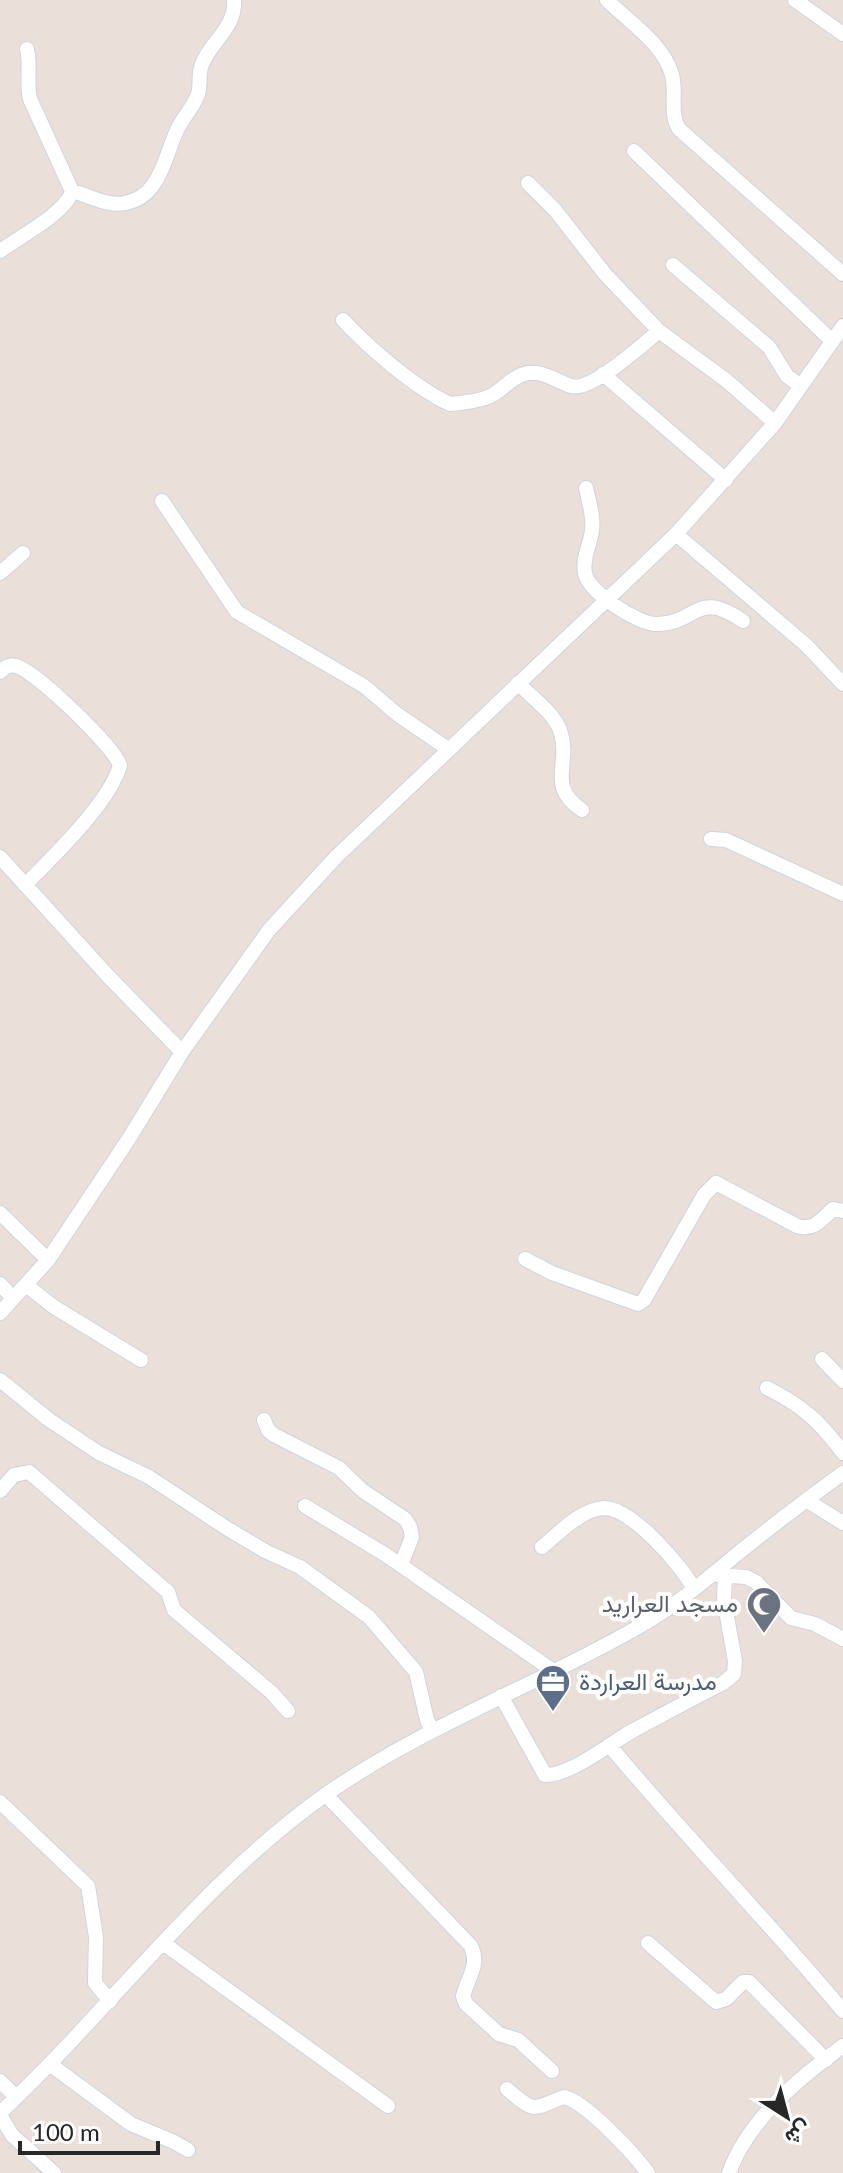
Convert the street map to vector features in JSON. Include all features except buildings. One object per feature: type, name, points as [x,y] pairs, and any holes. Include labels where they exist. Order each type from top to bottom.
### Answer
[{"type":"street","points":[[72,191],[115,204],[126,203],[152,186],[165,167],[179,125],[197,97],[203,61],[233,15],[234,0]]},
{"type":"street","points":[[607,0],[666,60],[673,82],[674,119],[679,129],[843,274]]},
{"type":"street","points":[[795,0],[843,34]]},
{"type":"street","points":[[0,251],[58,209],[70,198],[72,191],[30,99],[27,49]]},
{"type":"street","points":[[634,151],[831,340]]},
{"type":"street","points":[[528,183],[555,210],[605,274],[659,331],[694,355],[775,423]]},
{"type":"street","points":[[673,265],[769,347],[787,376],[801,386]]},
{"type":"street","points":[[343,320],[384,358],[450,404],[492,396],[506,383],[522,375],[545,374],[573,387],[584,386],[659,331]]},
{"type":"street","points":[[0,1313],[48,1260],[182,1052],[269,930],[336,857],[676,534],[775,423],[843,326]]},
{"type":"street","points":[[603,374],[726,480]]},
{"type":"street","points":[[586,488],[592,529],[584,565],[585,575],[589,585],[605,601],[656,625],[703,607],[714,606],[727,610],[743,621]]},
{"type":"street","points":[[162,501],[237,612],[364,686],[397,714],[448,749]]},
{"type":"street","points":[[676,534],[806,645],[843,684]]},
{"type":"street","points":[[0,573],[23,553]]},
{"type":"street","points":[[0,672],[13,665],[33,677],[109,747],[120,765],[102,798],[63,846],[25,885]]},
{"type":"street","points":[[518,683],[559,727],[564,754],[561,784],[571,802],[582,810]]},
{"type":"street","points":[[711,839],[726,840],[843,894]]},
{"type":"street","points":[[0,857],[182,1052]]},
{"type":"street","points":[[525,1259],[552,1273],[638,1304],[644,1300],[704,1195],[716,1183],[806,1229],[814,1227],[833,1209],[843,1211]]},
{"type":"street","points":[[0,1213],[48,1260]]},
{"type":"street","points":[[0,1284],[13,1298]]},
{"type":"street","points":[[26,1285],[54,1307],[141,1360]]},
{"type":"street","points":[[822,1359],[843,1381]]},
{"type":"street","points":[[0,1380],[48,1419],[99,1453],[149,1477],[228,1529],[300,1567],[369,1617],[416,1672],[432,1730]]},
{"type":"street","points":[[767,1388],[796,1402],[817,1421],[843,1453]]},
{"type":"street","points":[[264,1420],[274,1435],[339,1468],[363,1491],[405,1519],[412,1537],[401,1565]]},
{"type":"street","points":[[0,1491],[14,1475],[29,1472],[168,1592],[174,1610],[271,1692],[288,1711]]},
{"type":"street","points":[[54,2173],[12,2135],[0,2114],[51,2065],[200,1903],[271,1838],[326,1795],[432,1730],[640,1626],[718,1575],[806,1500],[843,1473]]},
{"type":"street","points":[[806,1500],[843,1523]]},
{"type":"street","points":[[305,1506],[401,1565],[552,1670]]},
{"type":"street","points":[[542,1547],[575,1520],[592,1511],[612,1510],[645,1531],[676,1560],[694,1589]]},
{"type":"street","points":[[501,1696],[545,1775],[561,1772],[723,1683],[734,1674],[735,1661],[718,1575]]},
{"type":"street","points":[[718,1575],[746,1577],[756,1582],[791,1618],[815,1624],[843,1639]]},
{"type":"street","points":[[609,1745],[675,1824],[731,1880],[843,2011]]},
{"type":"street","points":[[326,1795],[471,1946],[476,1956],[463,1996],[466,2004],[499,2034],[527,2046],[552,2071]]},
{"type":"street","points":[[0,1802],[88,1886],[96,1937],[95,1983],[110,2001]]},
{"type":"street","points":[[163,1943],[388,2106]]},
{"type":"street","points":[[648,1943],[716,2002],[726,1999],[743,1982],[749,1982],[826,2060]]},
{"type":"street","points":[[729,2173],[742,2144],[756,2126],[843,2046]]},
{"type":"street","points":[[51,2065],[131,2124],[188,2150]]},
{"type":"street","points":[[0,2081],[16,2097]]},
{"type":"street","points":[[507,2089],[531,2107],[538,2108],[564,2097],[576,2101],[648,2173]]},
{"type":"place","name":"مسجد العراريد","points":[[764,1635]]},
{"type":"place","name":"مدرسة العراردة","points":[[553,1713]]}]
